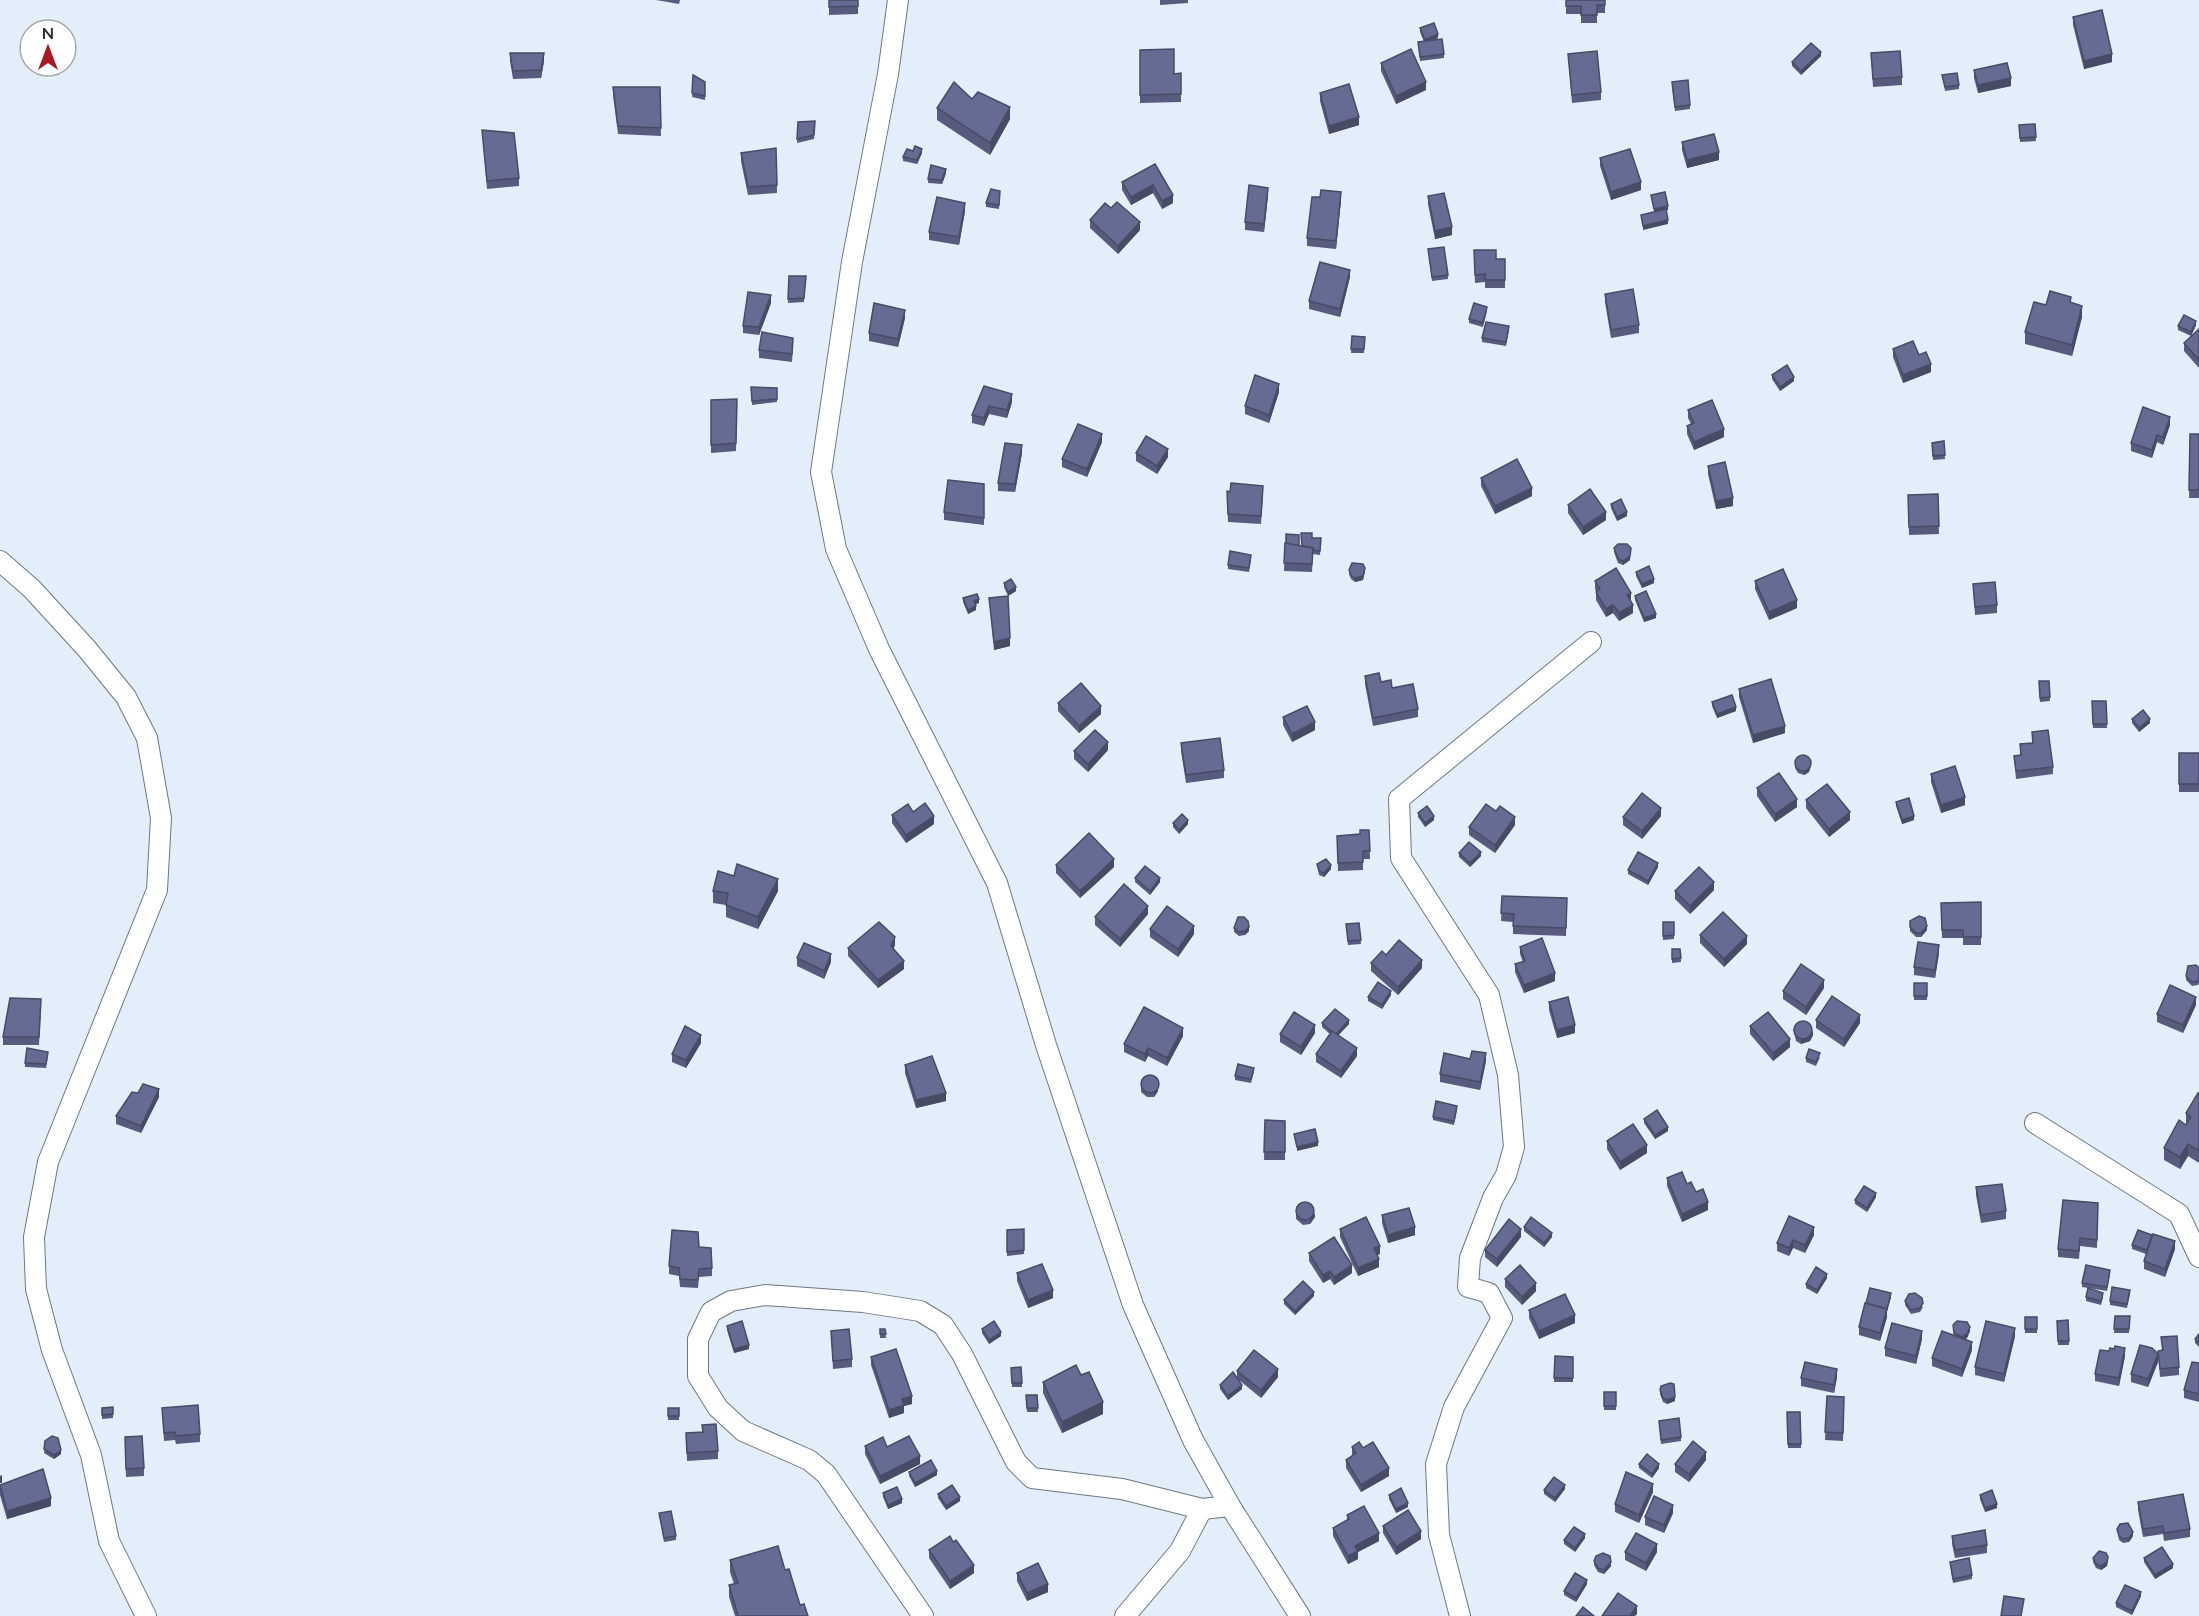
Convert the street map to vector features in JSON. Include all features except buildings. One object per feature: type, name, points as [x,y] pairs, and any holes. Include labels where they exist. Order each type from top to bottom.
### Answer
[{"type":"street","points":[[898,0],[888,74],[852,262],[821,472],[836,549],[879,649],[997,883],[1046,1045],[1133,1305],[1193,1440],[1230,1506],[1300,1616]]},
{"type":"street","points":[[0,561],[32,589],[87,649],[126,697],[147,738],[160,818],[156,890],[48,1162],[34,1237],[36,1289],[52,1350],[91,1455],[109,1541],[146,1616]]},
{"type":"street","points":[[1460,1616],[1439,1535],[1436,1464],[1454,1407],[1502,1318],[1489,1293],[1468,1287],[1468,1281],[1470,1258],[1493,1198],[1506,1176],[1514,1147],[1508,1075],[1489,995],[1401,858],[1399,799],[1591,642]]},
{"type":"street","points":[[2035,1123],[2179,1214],[2199,1257]]},
{"type":"street","points":[[923,1616],[826,1474],[810,1460],[743,1431],[718,1408],[698,1376],[698,1339],[711,1312],[731,1301],[765,1295],[863,1302],[920,1311],[943,1325],[962,1354],[1016,1462],[1032,1478],[1122,1489],[1202,1509],[1230,1506]]},
{"type":"street","points":[[1125,1616],[1180,1551],[1202,1509]]}]
